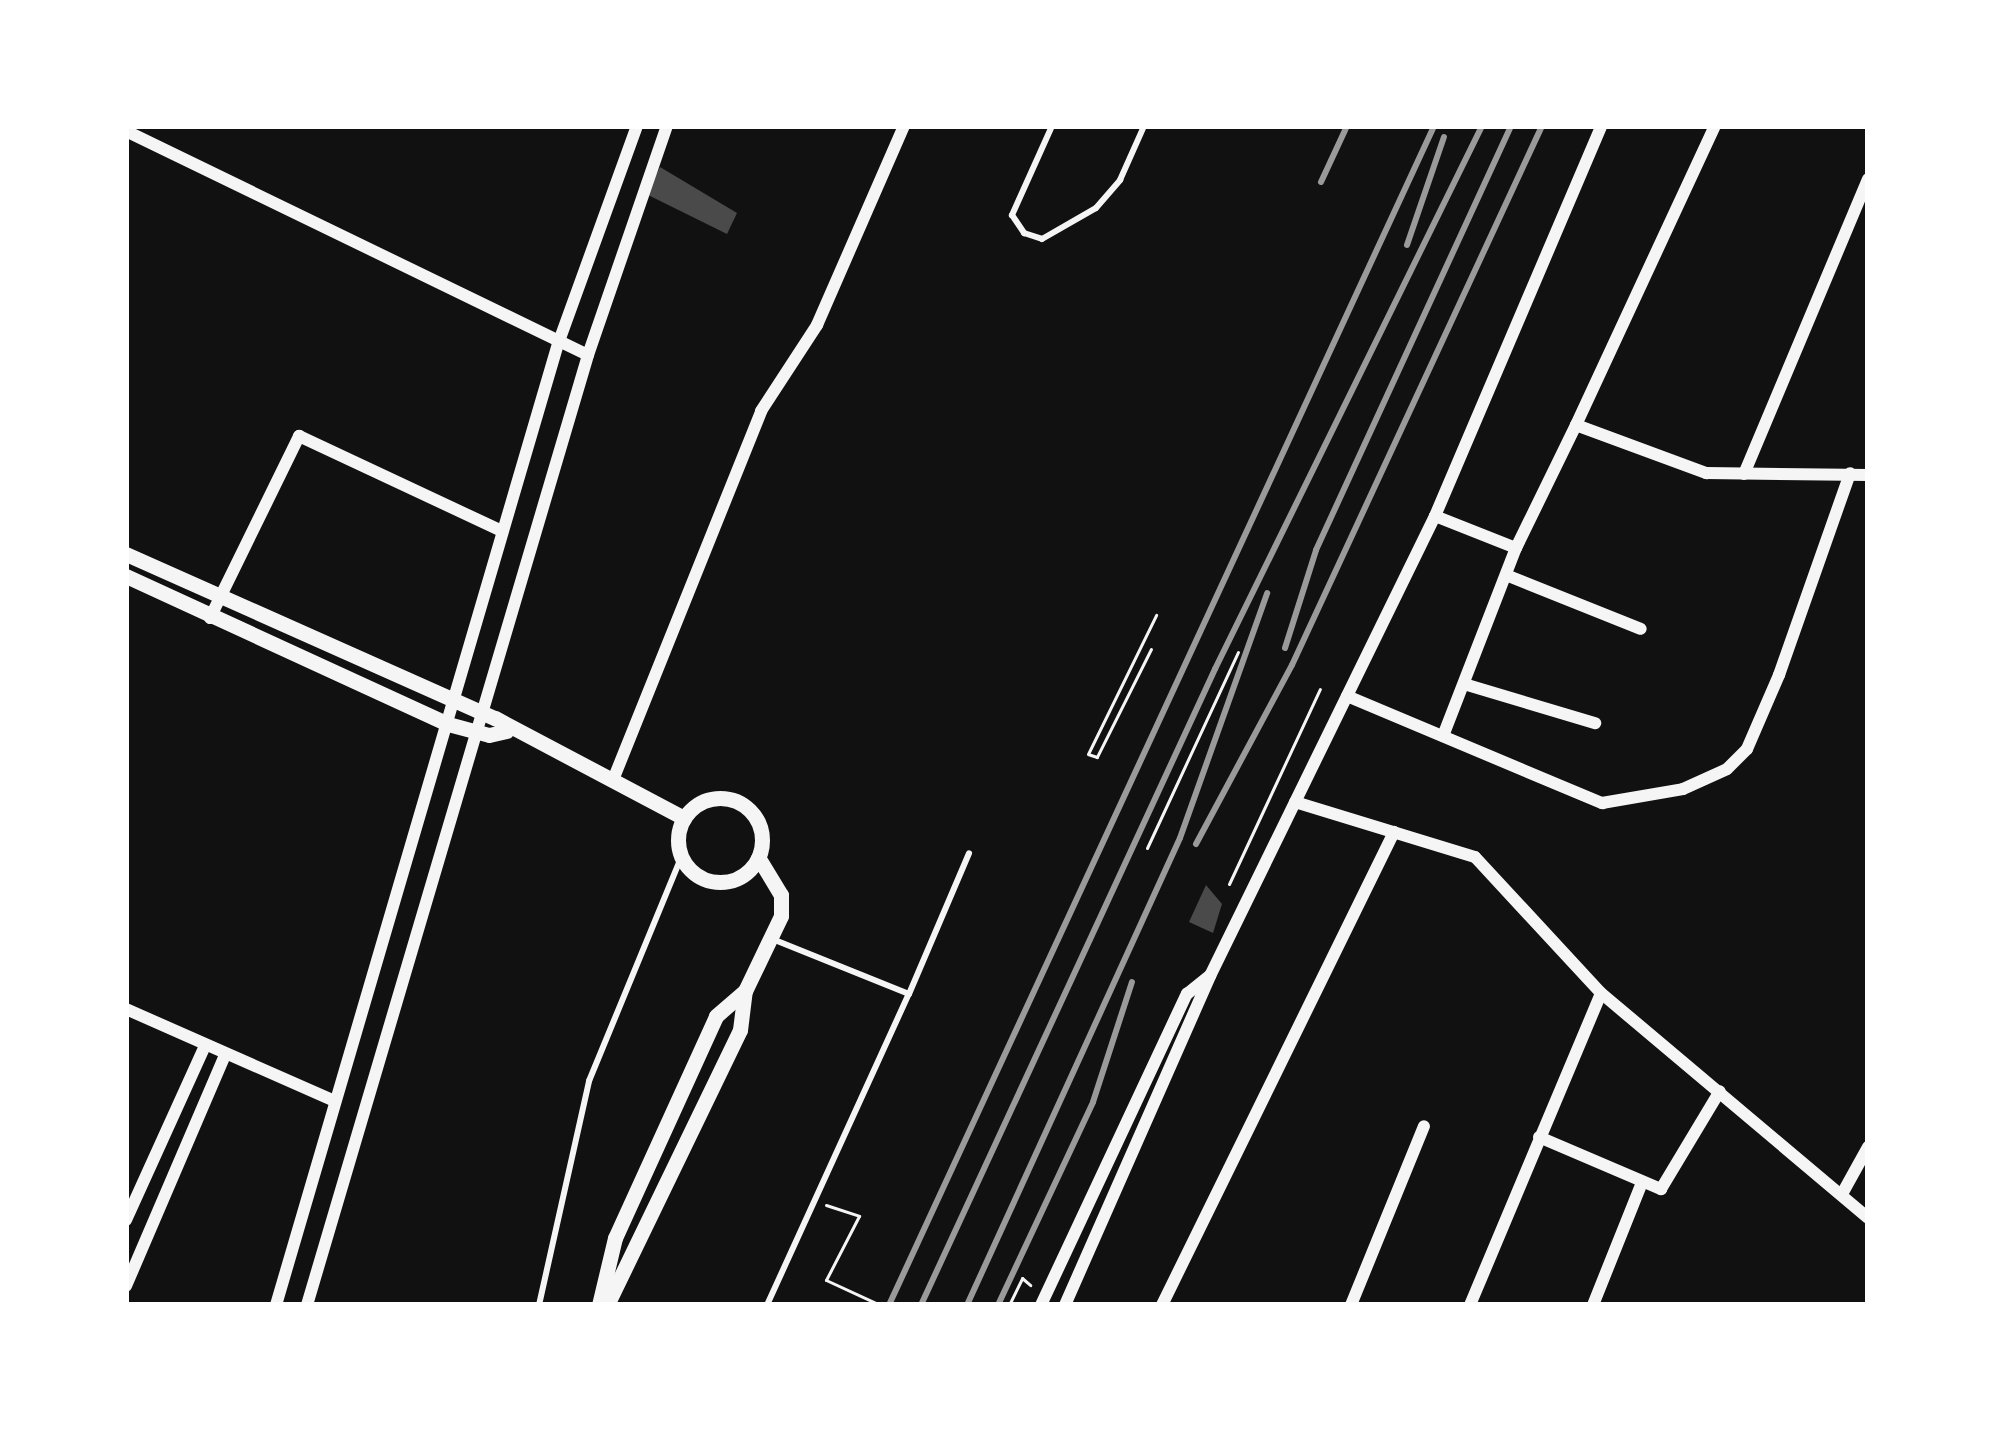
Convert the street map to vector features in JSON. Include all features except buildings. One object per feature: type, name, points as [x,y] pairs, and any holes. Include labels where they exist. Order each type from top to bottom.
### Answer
[{"type":"street","points":[[276,1305],[559,344],[637,126]]},
{"type":"street","points":[[308,1305],[588,355],[667,126]]},
{"type":"street","points":[[613,780],[760,411],[817,325],[904,126]]},
{"type":"street","points":[[1066,1305],[1210,976],[1436,516],[1600,126]]},
{"type":"street","points":[[1444,736],[1516,548],[1715,126]]},
{"type":"street","points":[[126,131],[588,355]]},
{"type":"street","points":[[1744,474],[1868,178]]},
{"type":"street","points":[[1576,425],[1706,473],[1868,475]]},
{"type":"street","points":[[210,618],[299,436],[502,532]]},
{"type":"street","points":[[1347,696],[1602,803],[1683,789],[1727,769],[1747,749],[1779,675],[1850,473]]},
{"type":"street","points":[[1436,516],[1516,548]]},
{"type":"street","points":[[126,554],[218,600],[482,712],[507,730],[684,818]]},
{"type":"street","points":[[1506,575],[1641,629]]},
{"type":"street","points":[[126,576],[448,724],[476,732],[507,730]]},
{"type":"street","points":[[1463,684],[1595,723]]},
{"type":"street","points":[[705,800],[746,807],[761,830],[758,857],[740,877],[713,882],[681,858],[684,818],[705,800]]},
{"type":"street","points":[[1295,802],[1475,857],[1601,993],[1868,1218]]},
{"type":"street","points":[[1162,1305],[1394,832]]},
{"type":"street","points":[[603,1305],[740,1030],[745,991],[772,939],[781,895],[758,857]]},
{"type":"street","points":[[1041,1305],[1186,994],[1210,976]]},
{"type":"street","points":[[603,1305],[615,1238],[716,1016],[745,991]]},
{"type":"street","points":[[1471,1305],[1601,993]]},
{"type":"street","points":[[126,1009],[335,1101]]},
{"type":"street","points":[[126,1220],[205,1046]]},
{"type":"street","points":[[126,1286],[225,1055]]},
{"type":"street","points":[[1539,1137],[1641,1185],[1661,1189],[1720,1091]]},
{"type":"street","points":[[1351,1305],[1424,1126]]},
{"type":"street","points":[[1842,1194],[1868,1147]]},
{"type":"street","points":[[1593,1305],[1641,1185]]},
{"type":"lane","points":[[1052,126],[1012,215],[1016,226],[1042,238],[1096,208],[1120,180],[1144,126]]},
{"type":"lane","points":[[767,1305],[818,1203],[969,853]]},
{"type":"lane","points":[[538,1305],[589,1081],[681,858]]},
{"type":"lane","points":[[772,939],[908,994]]},
{"type":"path","points":[[1151,649],[1097,757],[1088,754],[1156,615]]},
{"type":"path","points":[[1147,848],[1238,652]]},
{"type":"path","points":[[1229,884],[1320,689]]},
{"type":"path","points":[[818,1203],[859,1216],[826,1280],[880,1305]]},
{"type":"path","points":[[1010,1305],[1022,1279]]},
{"type":"railway","points":[[1321,182],[1347,126]]},
{"type":"railway","points":[[889,1305],[1434,126]]},
{"type":"railway","points":[[921,1305],[1215,669],[1482,126]]},
{"type":"railway","points":[[1285,648],[1316,550],[1511,126]]},
{"type":"railway","points":[[1196,844],[1292,665],[1542,126]]},
{"type":"railway","points":[[1407,245],[1444,137]]},
{"type":"railway","points":[[967,1305],[1180,838],[1267,593]]},
{"type":"railway","points":[[998,1305],[1093,1102],[1132,982]]}]
